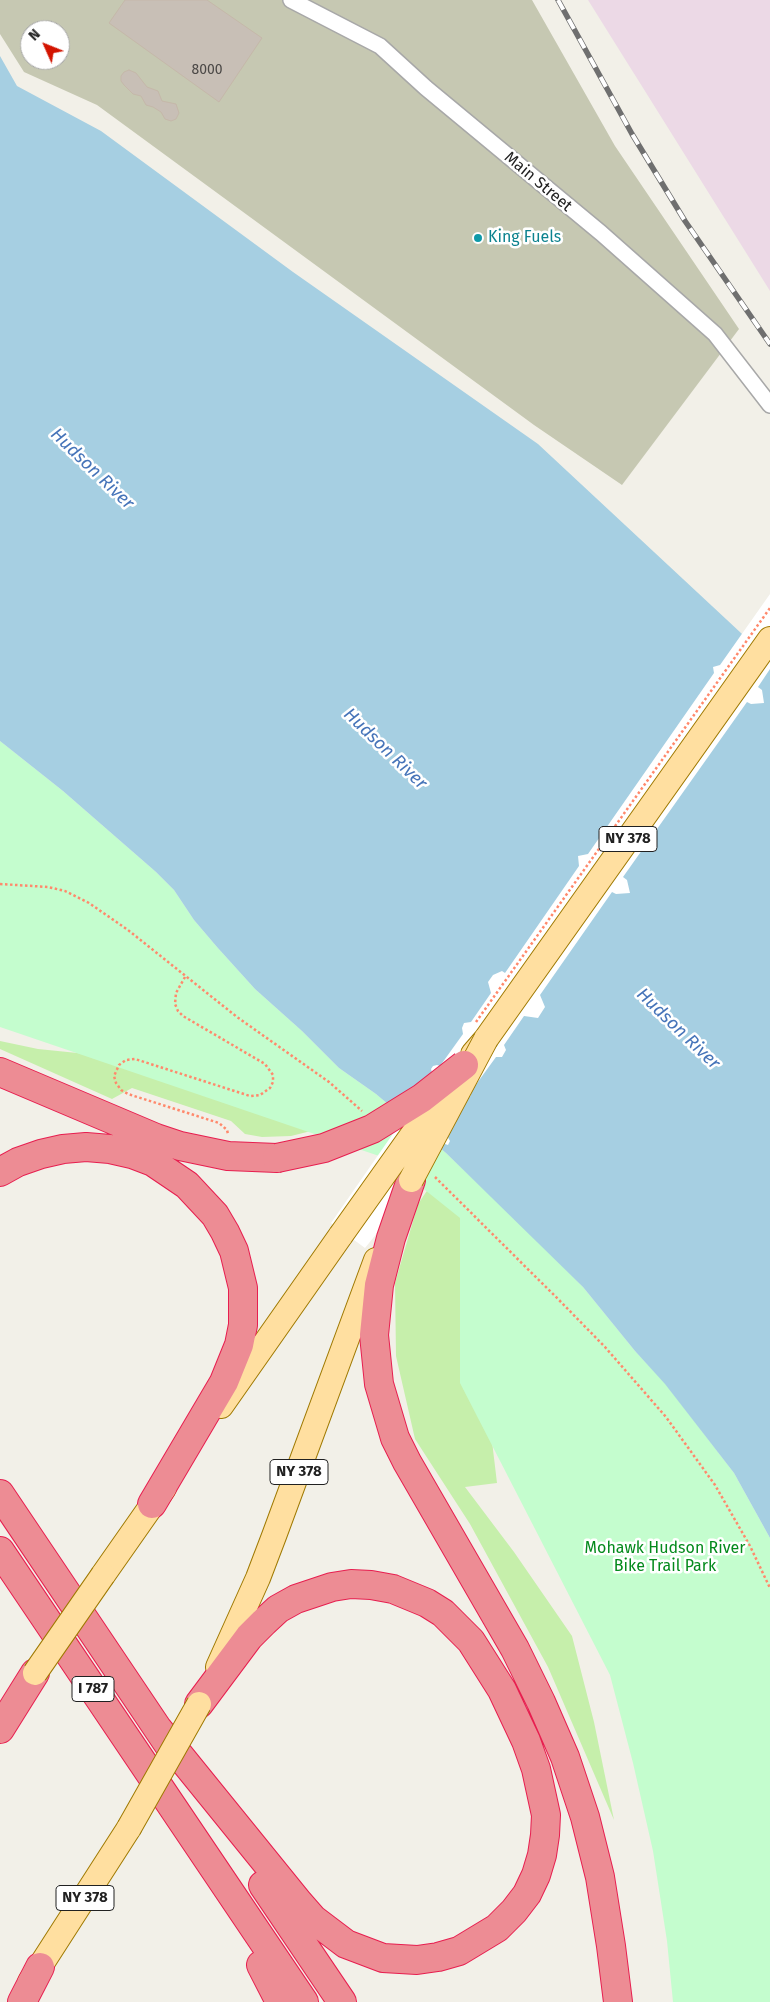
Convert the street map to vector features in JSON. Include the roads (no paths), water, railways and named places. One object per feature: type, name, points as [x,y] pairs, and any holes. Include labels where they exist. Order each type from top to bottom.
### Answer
[{"type":"highway","points":[[0,1072],[156,1138],[180,1146],[228,1156],[277,1158],[324,1148],[372,1129],[422,1098],[464,1065]]},
{"type":"highway","points":[[0,1172],[18,1162],[64,1149],[86,1147],[110,1149],[132,1154],[153,1162],[187,1185],[215,1215],[234,1251],[243,1288],[244,1307],[243,1325],[236,1355],[224,1382],[152,1504]]},
{"type":"highway","points":[[411,1180],[388,1237],[375,1311],[374,1335],[379,1384],[386,1412],[407,1462],[515,1649],[565,1757],[585,1817],[600,1877],[612,1946],[618,2002]]},
{"type":"highway","points":[[0,1487],[18,1520]]},
{"type":"highway","name":"I 787","points":[[0,1494],[342,2002]]},
{"type":"highway","name":"I 787","points":[[0,1551],[304,2002]]},
{"type":"highway","points":[[158,1729],[303,1908],[318,1924],[346,1944],[383,1958],[417,1960],[438,1957],[459,1951],[497,1928],[527,1894],[542,1856],[546,1815],[538,1778],[526,1741],[502,1690],[471,1641],[442,1613],[427,1603],[392,1588],[372,1584],[351,1584],[332,1587],[296,1599],[278,1609],[249,1638],[199,1704]]},
{"type":"highway","points":[[0,1728],[35,1673]]},
{"type":"highway","points":[[187,1827],[280,2002]]},
{"type":"highway","points":[[22,2002],[40,1967]]},
{"type":"main road","name":"NY 378","points":[[0,1722],[425,1115],[464,1065],[479,1034],[770,639]]},
{"type":"main road","name":"NY 378","points":[[411,1180],[479,1034]]},
{"type":"main road","name":"NY 378","points":[[16,2002],[129,1828],[223,1658],[258,1578],[388,1237]]},
{"type":"street","name":"Main Street","points":[[290,0],[380,46],[426,88],[601,233],[716,334],[767,396]]},
{"type":"water","name":"Hudson River","points":[[0,56],[17,86],[101,131],[293,272],[538,444],[770,660],[770,1538],[734,1473],[665,1384],[635,1351],[583,1287],[446,1153],[376,1094],[339,1068],[302,1031],[255,989],[194,920],[174,890],[156,872],[63,791],[0,741]]},
{"type":"railway","points":[[558,0],[632,134],[685,221],[770,344]]},
{"type":"place","name":"King Fuels","points":[[478,238]]},
{"type":"park label","name":"Mohawk Hudson River Bike Trail Park","points":[[665,1558]]}]
